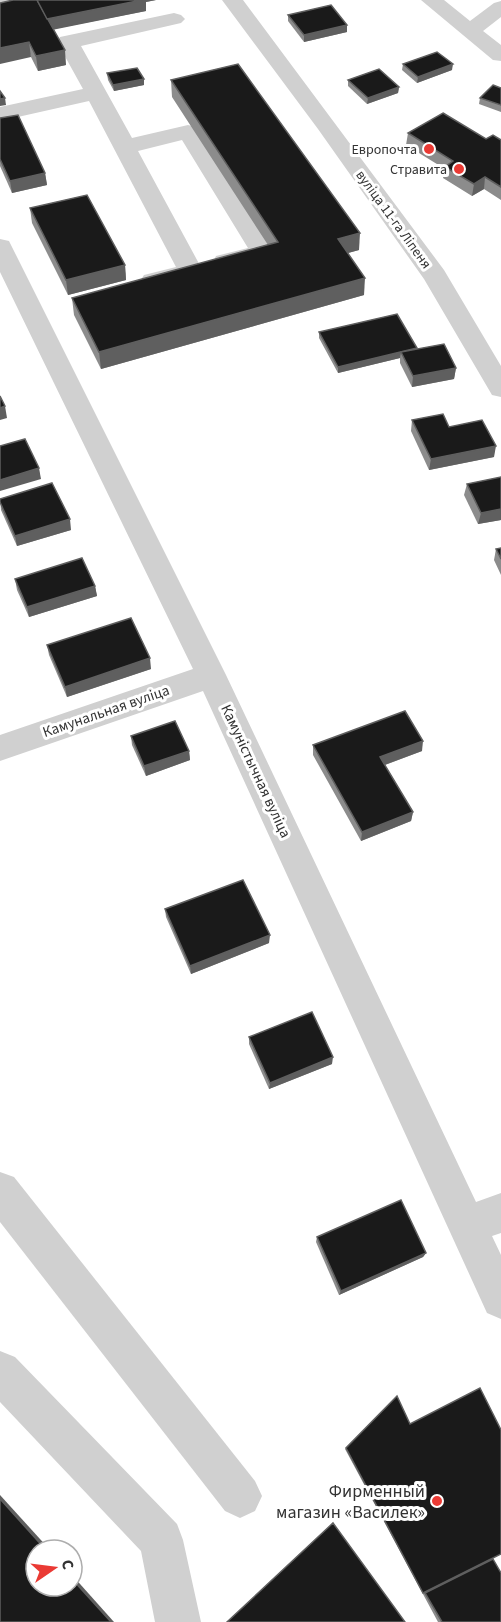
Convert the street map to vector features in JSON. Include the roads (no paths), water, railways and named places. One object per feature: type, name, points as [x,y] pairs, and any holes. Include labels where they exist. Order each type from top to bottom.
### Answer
[{"type":"street","points":[[0,2],[9,0]]},
{"type":"street","name":"вуліца 11-га Ліпеня","points":[[232,0],[326,124],[435,276],[501,388]]},
{"type":"street","points":[[431,0],[501,55]]},
{"type":"street","points":[[470,32],[501,7]]},
{"type":"street","points":[[174,20],[68,42],[191,271]]},
{"type":"street","points":[[0,114],[96,93]]},
{"type":"street","points":[[124,147],[188,132],[263,252],[127,288]]},
{"type":"street","name":"Камуністычная вуліца","points":[[0,247],[211,675],[484,1219],[501,1299]]},
{"type":"street","name":"Камунальная вуліца","points":[[0,748],[211,675]]},
{"type":"street","points":[[0,1191],[240,1496]]},
{"type":"street","points":[[0,1372],[161,1540],[178,1622]]},
{"type":"place","name":"Европочта","points":[[429,149]]},
{"type":"place","name":"Стравита","points":[[459,169]]},
{"type":"place","name":"Фирменный магазин «Василек»","points":[[437,1501]]}]
